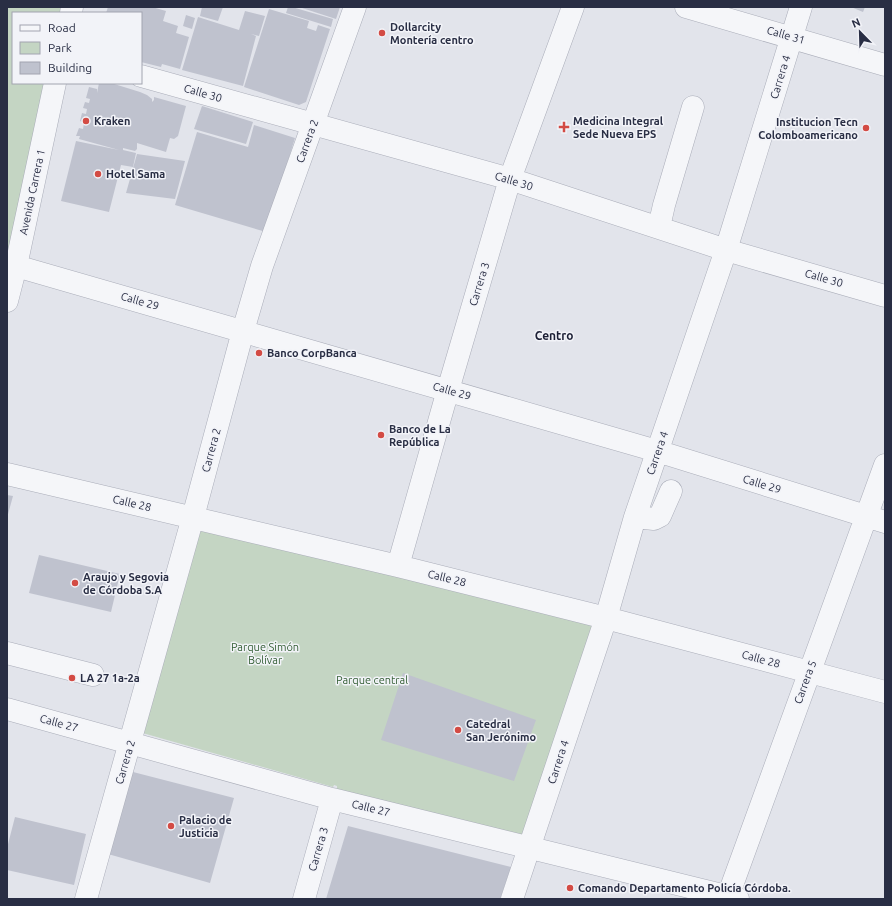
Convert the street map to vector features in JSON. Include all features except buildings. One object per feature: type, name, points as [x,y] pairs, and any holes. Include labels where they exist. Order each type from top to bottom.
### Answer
[{"type":"street","name":"Carrera 2","points":[[86,899],[262,266],[312,124],[356,7]]},
{"type":"street","name":"Carrera 3","points":[[398,566],[510,179],[573,7]]},
{"type":"street","name":"Calle 31","points":[[686,7],[885,65]]},
{"type":"street","name":"Carrera 4","points":[[512,899],[606,618],[635,517],[726,250],[801,7]]},
{"type":"street","name":"Calle 30","points":[[142,76],[510,179],[726,250],[885,296]]},
{"type":"street","name":"Avenida Carrera 1","points":[[7,301],[16,266],[55,84]]},
{"type":"street","points":[[659,227],[693,107]]},
{"type":"street","name":"Calle 29","points":[[16,266],[657,451],[875,519]]},
{"type":"street","name":"Carrera 5","points":[[731,898],[809,672],[875,519],[885,465]]},
{"type":"street","name":"Calle 28","points":[[7,474],[398,566],[606,618],[885,692]]},
{"type":"street","points":[[635,517],[654,519],[660,516],[671,491]]},
{"type":"street","points":[[7,653],[93,675]]},
{"type":"street","name":"Calle 27","points":[[7,709],[332,799],[731,898]]},
{"type":"street","name":"Carrera 3","points":[[304,899],[332,799]]},
{"type":"green space","points":[[7,7],[65,7],[64,12],[12,12],[12,84],[48,84],[7,266]]},
{"type":"green space","name":"Parque central","points":[[196,521],[596,622],[526,838],[337,789],[337,786],[334,785],[333,787],[139,732]]},
{"type":"place","name":"Dollarcity Montería centro","points":[[382,33]]},
{"type":"place","name":"Kraken","points":[[86,121]]},
{"type":"place","name":"Medicina Integral Sede Nueva EPS","points":[[564,127]]},
{"type":"place","name":"Institucion Tecn Colomboamericano","points":[[866,128]]},
{"type":"place","name":"Hotel Sama","points":[[98,174]]},
{"type":"place","name":"Banco CorpBanca","points":[[259,353]]},
{"type":"place","name":"Banco de La República","points":[[381,435]]},
{"type":"place","name":"Araujo y Segovia de Córdoba S.A","points":[[75,583]]},
{"type":"place","name":"LA 27 1a-2a","points":[[72,678]]},
{"type":"place","name":"Catedral San Jerónimo","points":[[458,730]]},
{"type":"place","name":"Palacio de Justicia","points":[[171,826]]},
{"type":"place","name":"Comando Departamento Policía Córdoba.","points":[[570,888]]},
{"type":"district","name":"Centro","points":[[554,336]]},
{"type":"park label","name":"Parque Simón Bolívar","points":[[265,653]]}]
